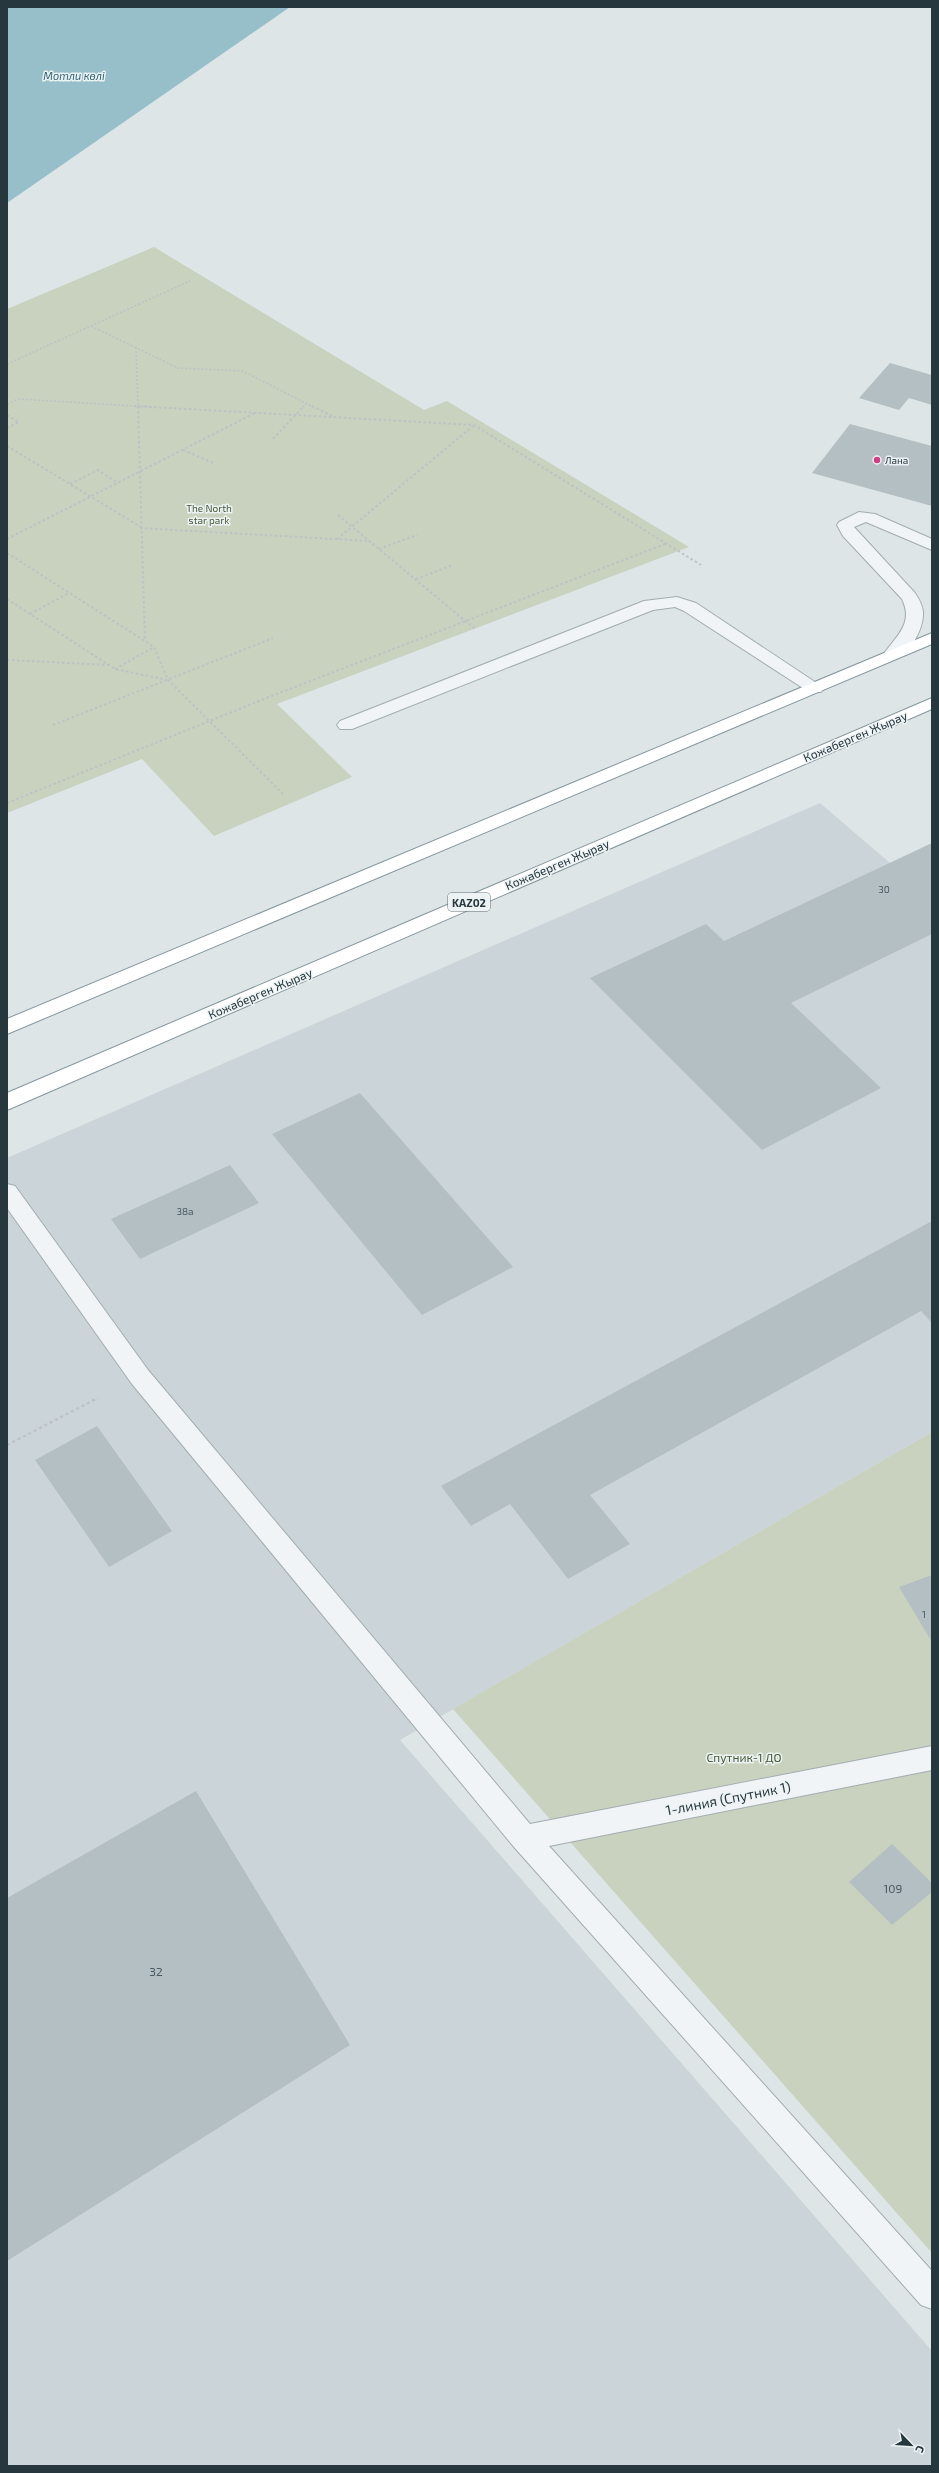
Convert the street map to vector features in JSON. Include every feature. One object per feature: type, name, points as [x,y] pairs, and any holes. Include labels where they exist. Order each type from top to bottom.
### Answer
[{"type":"highway","points":[[7,1027],[932,638]]},
{"type":"highway","name":"Кожаберген Жырау","points":[[7,1102],[932,703]]},
{"type":"lane","points":[[892,655],[912,631],[915,610],[909,597],[849,533],[845,525],[859,517],[869,517],[932,545]]},
{"type":"lane","points":[[346,725],[650,605],[677,602],[701,612],[815,688]]},
{"type":"lane","points":[[7,1192],[140,1377],[524,1838],[932,2294]]},
{"type":"lane","name":"1-линия (Спутник 1)","points":[[524,1838],[932,1758]]},
{"type":"path","points":[[7,364],[190,281]]},
{"type":"path","points":[[91,326],[178,368],[243,371],[334,417]]},
{"type":"path","points":[[136,348],[140,527],[145,641]]},
{"type":"path","points":[[7,404],[18,399],[474,425],[704,567]]},
{"type":"path","points":[[272,439],[306,403]]},
{"type":"path","points":[[7,539],[255,413]]},
{"type":"path","points":[[7,415],[19,422],[7,428]]},
{"type":"path","points":[[337,539],[474,425]]},
{"type":"path","points":[[8,448],[140,527],[369,541]]},
{"type":"path","points":[[183,450],[213,463]]},
{"type":"path","points":[[70,484],[98,470],[118,483]]},
{"type":"path","points":[[338,515],[512,660]]},
{"type":"path","points":[[379,549],[417,535]]},
{"type":"path","points":[[7,803],[210,721],[666,544]]},
{"type":"path","points":[[7,553],[154,647],[168,680],[284,795]]},
{"type":"path","points":[[415,579],[453,565]]},
{"type":"path","points":[[30,614],[70,593]]},
{"type":"path","points":[[7,599],[109,666],[115,669],[168,680]]},
{"type":"path","points":[[53,725],[273,638]]},
{"type":"path","points":[[115,669],[154,647]]},
{"type":"path","points":[[7,660],[109,666]]},
{"type":"path","points":[[7,1445],[140,1377]]},
{"type":"shaded area","points":[[820,803],[932,899],[932,1432],[400,1740],[932,2351],[932,2466],[7,2466],[7,1158]]},
{"type":"green space","name":"The North star park","points":[[154,247],[424,410],[447,401],[689,547],[277,704],[352,777],[214,836],[142,759],[7,813],[7,309]]},
{"type":"green space","name":"Спутник-1 ДО","points":[[932,1432],[932,2253],[453,1709]]},
{"type":"water","name":"Мотли көлі","points":[[7,7],[290,7],[7,203]]},
{"type":"building","points":[[890,363],[932,375],[932,405],[909,398],[899,410],[859,398]]},
{"type":"building","name":"Лана","points":[[850,424],[932,446],[932,506],[812,473]]},
{"type":"building","points":[[932,843],[932,934],[791,1003],[881,1088],[762,1150],[590,978],[706,924],[724,941]]},
{"type":"building","points":[[360,1093],[513,1267],[422,1315],[272,1134]]},
{"type":"building","points":[[230,1165],[259,1203],[140,1259],[111,1219]]},
{"type":"building","points":[[932,1221],[932,1323],[921,1311],[590,1495],[630,1544],[568,1579],[510,1504],[471,1526],[441,1486]]},
{"type":"building","points":[[97,1426],[172,1531],[109,1567],[35,1460]]},
{"type":"building","points":[[932,1575],[932,1642],[899,1587]]},
{"type":"building","points":[[196,1791],[350,2045],[7,2261],[7,1898]]},
{"type":"building","points":[[892,1844],[932,1883],[932,1892],[892,1925],[849,1882]]},
{"type":"place","name":"Лана","points":[[877,460]]}]
